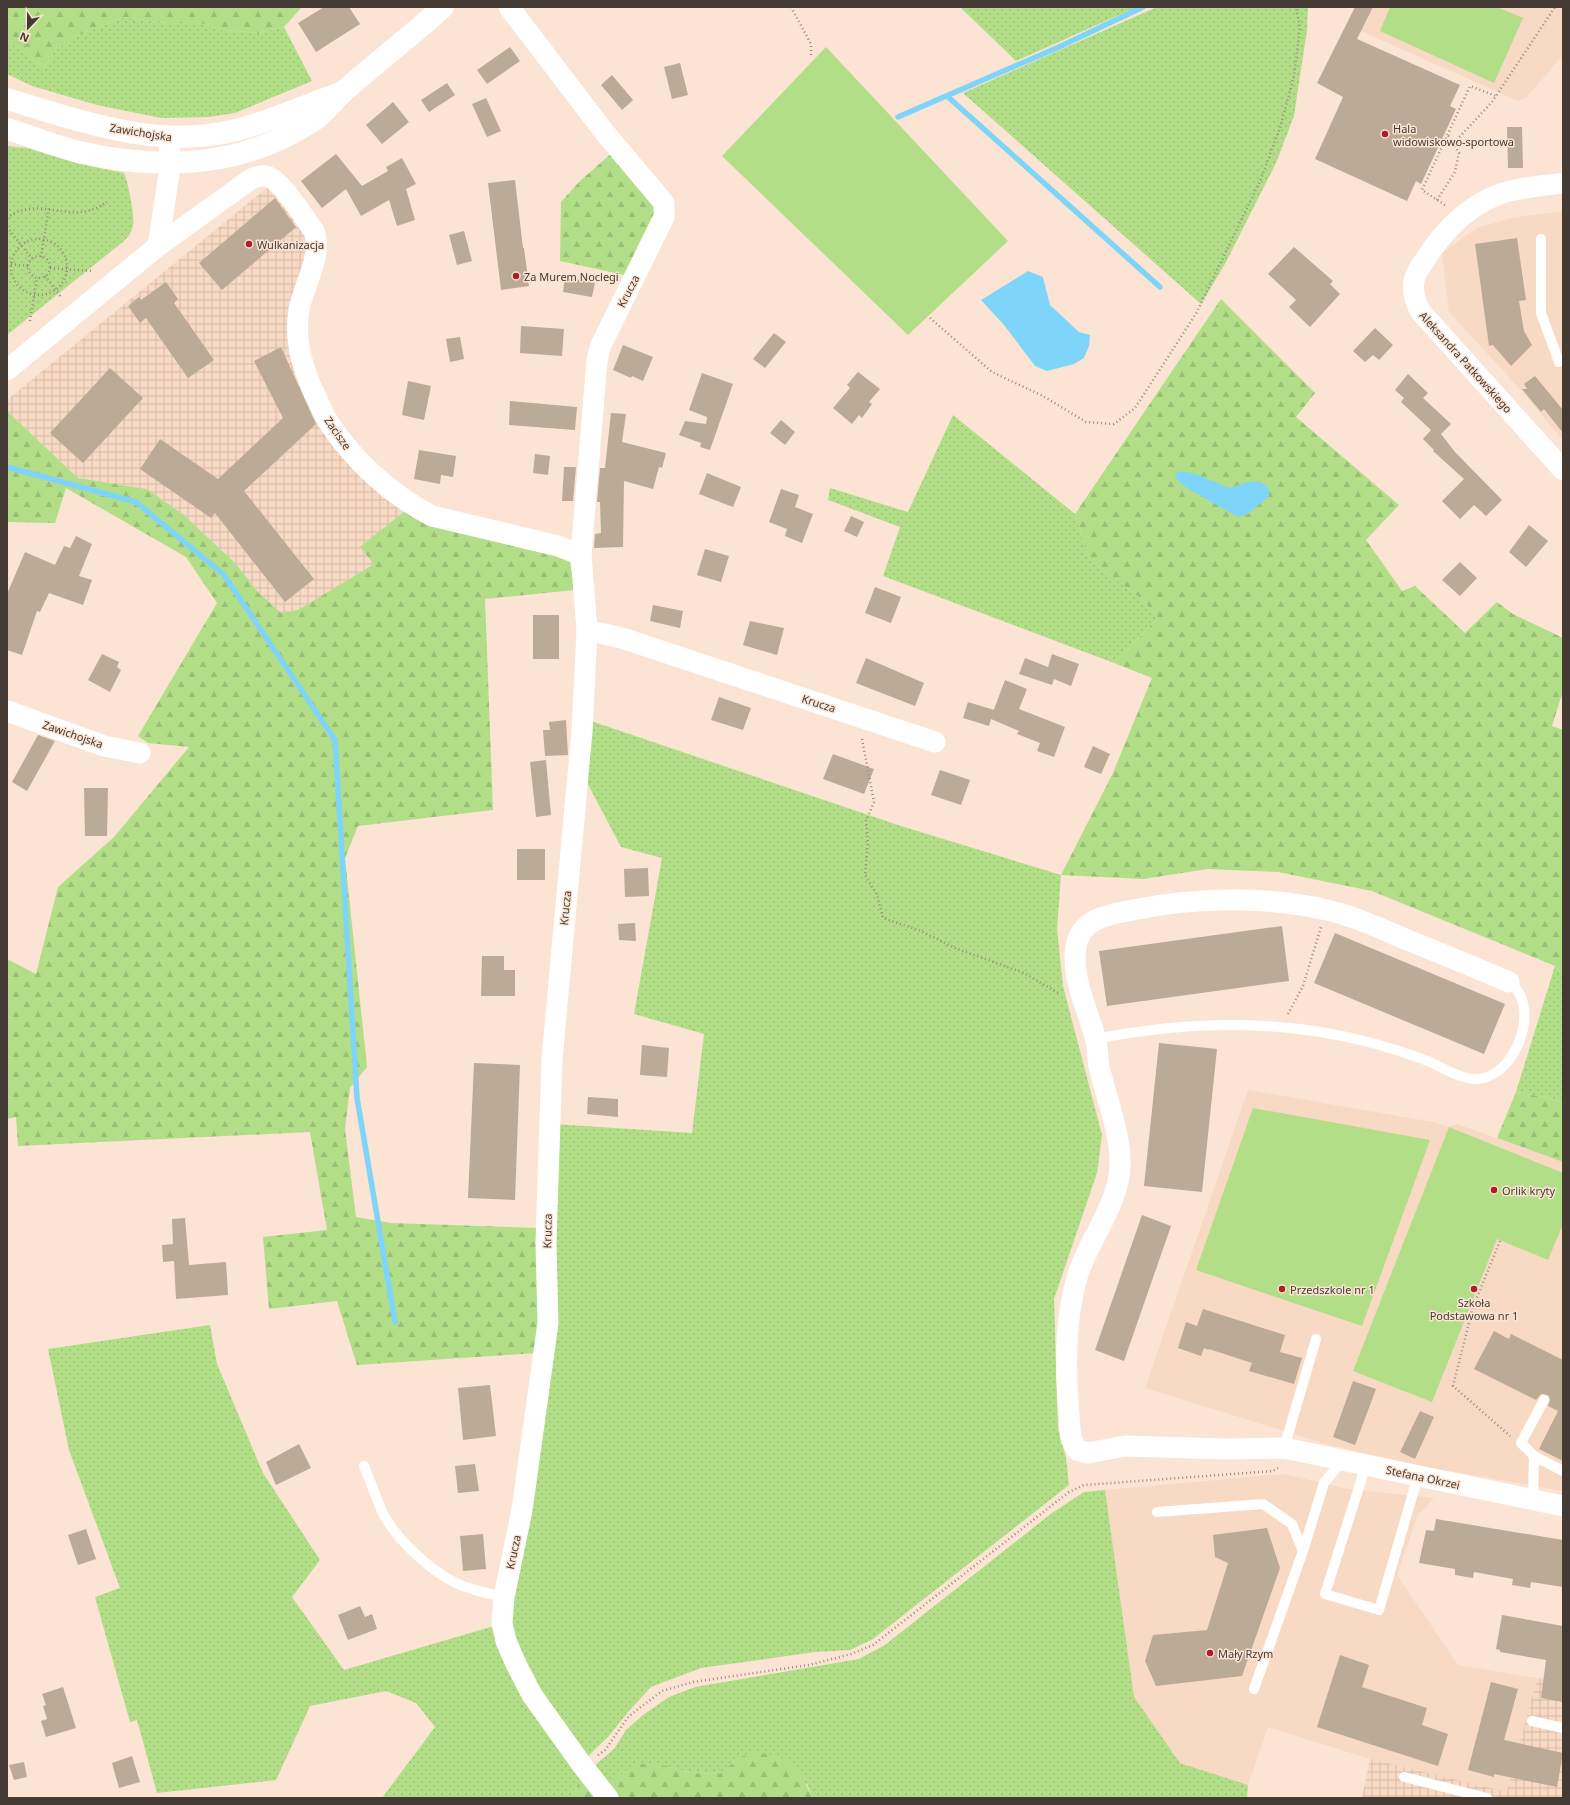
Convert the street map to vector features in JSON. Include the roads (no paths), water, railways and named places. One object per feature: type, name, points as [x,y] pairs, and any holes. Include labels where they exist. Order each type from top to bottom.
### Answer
[{"type":"street","name":"Zawichojska","points":[[7,129],[77,151],[102,157],[129,161],[170,163],[214,160],[271,144],[315,120],[343,92],[443,7]]},
{"type":"street","name":"Krucza","points":[[510,7],[605,133],[664,203],[664,217],[601,345],[597,360],[581,555],[587,630],[573,834],[552,1059],[546,1242],[548,1322],[522,1510],[504,1597],[502,1623],[506,1642],[532,1695],[582,1765],[608,1798]]},
{"type":"street","name":"Zawichojska","points":[[13,98],[120,130],[170,137],[204,136],[236,130],[265,122],[343,92]]},
{"type":"street","name":"Zawichojska","points":[[7,136],[31,136]]},
{"type":"street","points":[[7,370],[158,246],[170,163],[170,137]]},
{"type":"street","name":"Zacisze","points":[[158,246],[251,179],[260,176],[273,179],[314,231],[316,237],[316,254],[298,312],[298,350],[303,367],[328,421],[343,443],[392,491],[414,507],[432,516],[558,546],[581,555]]},
{"type":"street","name":"Aleksandra Patkowskiego","points":[[1563,183],[1501,193],[1483,202],[1449,228],[1416,273],[1414,281],[1416,303],[1420,311],[1563,470]]},
{"type":"street","name":"Krucza","points":[[587,630],[622,638],[935,742]]},
{"type":"street","name":"Zawichojska","points":[[7,711],[104,746],[140,753]]},
{"type":"street","name":"Stefana Okrzei","points":[[1509,982],[1356,918],[1326,910],[1277,903],[1224,900],[1151,906],[1101,917],[1082,930],[1077,942],[1075,960],[1081,993],[1096,1039],[1098,1063],[1118,1139],[1120,1181],[1116,1193],[1091,1241],[1078,1275],[1072,1303],[1067,1366],[1070,1439],[1077,1450],[1088,1453],[1125,1446],[1291,1450],[1563,1506]]},
{"type":"lane","points":[[1541,239],[1541,313],[1559,362],[1563,361]]},
{"type":"lane","points":[[1096,1039],[1170,1027],[1235,1024],[1281,1027],[1347,1036],[1396,1049],[1465,1078],[1481,1079],[1494,1074],[1509,1060],[1518,1042],[1524,1022],[1524,1001],[1515,986],[1509,982]]},
{"type":"lane","points":[[1291,1450],[1316,1339]]},
{"type":"lane","points":[[1544,1400],[1521,1442],[1534,1456],[1563,1471]]},
{"type":"lane","points":[[1533,1500],[1534,1456]]},
{"type":"lane","points":[[1254,1689],[1303,1551],[1324,1483],[1343,1460]]},
{"type":"lane","points":[[1366,1465],[1325,1594],[1379,1610],[1418,1476]]},
{"type":"lane","points":[[364,1466],[381,1510],[393,1529],[411,1548],[439,1573],[455,1583],[504,1597]]},
{"type":"lane","points":[[1157,1512],[1263,1504],[1292,1524],[1303,1551]]},
{"type":"lane","points":[[1532,1721],[1563,1728]]},
{"type":"lane","points":[[1404,1777],[1487,1798]]},
{"type":"water","points":[[1028,271],[1043,277],[1050,305],[1079,332],[1090,335],[1089,346],[1084,358],[1074,364],[1047,371],[1035,366],[1004,325],[981,300]]},
{"type":"water","points":[[1181,471],[1196,474],[1229,488],[1252,481],[1263,483],[1269,489],[1269,496],[1248,514],[1238,517],[1187,488],[1176,479],[1175,474]]},
{"type":"waterway","points":[[898,117],[1059,47],[1143,7]]},
{"type":"waterway","points":[[947,96],[1160,287]]},
{"type":"waterway","points":[[7,467],[136,502],[224,575],[335,740],[357,1098],[395,1322]]},
{"type":"place","name":"Hala widowiskowo-sportowa","points":[[1385,134]]},
{"type":"place","name":"Wulkanizacja","points":[[249,244]]},
{"type":"place","name":"Za Murem Noclegi","points":[[516,276]]},
{"type":"place","name":"Orlik kryty","points":[[1494,1190]]},
{"type":"place","name":"Przedszkole nr 1","points":[[1282,1289]]},
{"type":"place","name":"Szkoła Podstawowa nr 1","points":[[1474,1289]]},
{"type":"place","name":"Mały Rzym","points":[[1210,1653]]}]
